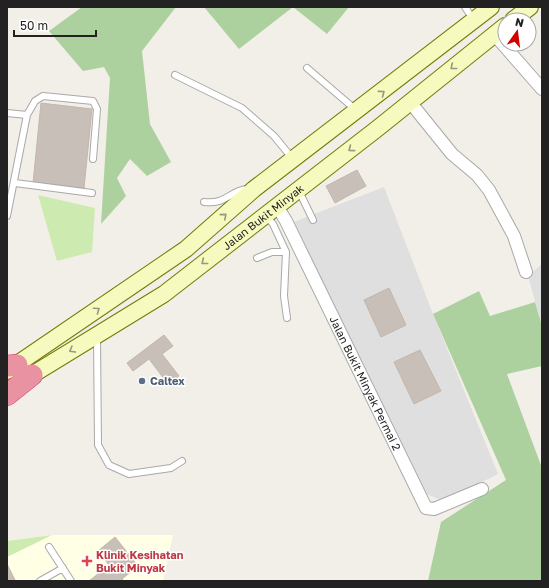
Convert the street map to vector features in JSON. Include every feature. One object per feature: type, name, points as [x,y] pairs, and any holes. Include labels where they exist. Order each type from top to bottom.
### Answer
[{"type":"highway","points":[[7,395],[16,369]]},
{"type":"main road","points":[[477,13],[478,26],[485,32],[497,30]]},
{"type":"main road","name":"Jalan Bukit Minyak","points":[[7,388],[16,369],[186,249],[254,189],[454,36],[477,13]]},
{"type":"main road","name":"Jalan Bukit Minyak","points":[[16,369],[97,336],[164,294],[410,102],[497,32]]},
{"type":"main road","points":[[454,36],[467,40],[472,46],[471,53]]},
{"type":"street","points":[[515,52],[542,89]]},
{"type":"street","points":[[410,102],[452,154],[477,175],[489,190],[514,236],[526,272]]},
{"type":"street","name":"Jalan Bukit Minyak Permai 2","points":[[271,210],[286,220],[426,508],[434,508],[482,489]]},
{"type":"lane","points":[[307,68],[357,111]]},
{"type":"lane","points":[[175,74],[242,108],[274,136],[293,160]]},
{"type":"lane","points":[[7,216],[9,196],[14,183],[27,115],[35,101],[43,96],[93,101],[97,109],[93,160]]},
{"type":"lane","points":[[7,113],[27,115]]},
{"type":"lane","points":[[14,183],[92,193]]},
{"type":"lane","points":[[204,202],[212,203],[224,201],[242,189],[254,189]]},
{"type":"lane","points":[[298,189],[313,220]]},
{"type":"lane","points":[[271,210],[273,224],[286,252],[284,296],[287,318]]},
{"type":"lane","points":[[257,258],[272,252],[286,252]]},
{"type":"lane","points":[[97,336],[98,445],[109,465],[129,474],[171,468],[182,461]]},
{"type":"lane","points":[[49,547],[71,581]]},
{"type":"lane","points":[[40,581],[63,568]]},
{"type":"shaded area","points":[[384,187],[433,314],[498,474],[444,501],[426,494],[291,223]]},
{"type":"shaded area","points":[[542,264],[542,326],[528,276]]},
{"type":"shaded area","name":"Klinik Kesihatan Bukit Minyak","points":[[52,535],[173,535],[163,581],[7,581],[7,541]]},
{"type":"green space","points":[[82,7],[176,7],[142,51],[150,124],[171,162],[147,176],[130,159],[117,178],[126,196],[101,224],[110,78],[104,67],[83,71],[49,31]]},
{"type":"green space","points":[[204,7],[293,7],[239,49]]},
{"type":"green space","points":[[293,7],[349,7],[327,34]]},
{"type":"green space","points":[[38,195],[95,208],[92,252],[57,261]]},
{"type":"green space","points":[[479,291],[490,316],[535,302],[542,326],[542,366],[507,374],[542,468],[542,581],[428,581],[441,522],[506,480],[433,314]]},
{"type":"green space","points":[[52,535],[7,557],[7,541]]},
{"type":"building","points":[[41,103],[92,109],[84,188],[33,183]]},
{"type":"building","points":[[357,170],[366,186],[335,203],[326,186]]},
{"type":"building","points":[[389,288],[406,325],[381,337],[364,300]]},
{"type":"building","points":[[164,335],[173,346],[162,354],[179,376],[168,384],[149,359],[133,371],[127,363]]},
{"type":"building","points":[[420,350],[441,391],[414,404],[394,362]]},
{"type":"building","points":[[115,537],[138,566],[122,579],[124,581],[89,581],[109,565],[98,551]]},
{"type":"building","points":[[7,564],[15,580],[13,581],[7,581]]},
{"type":"place","name":"Caltex","points":[[142,381]]},
{"type":"place","name":"Klinik Kesihatan Bukit Minyak","points":[[87,561]]}]
